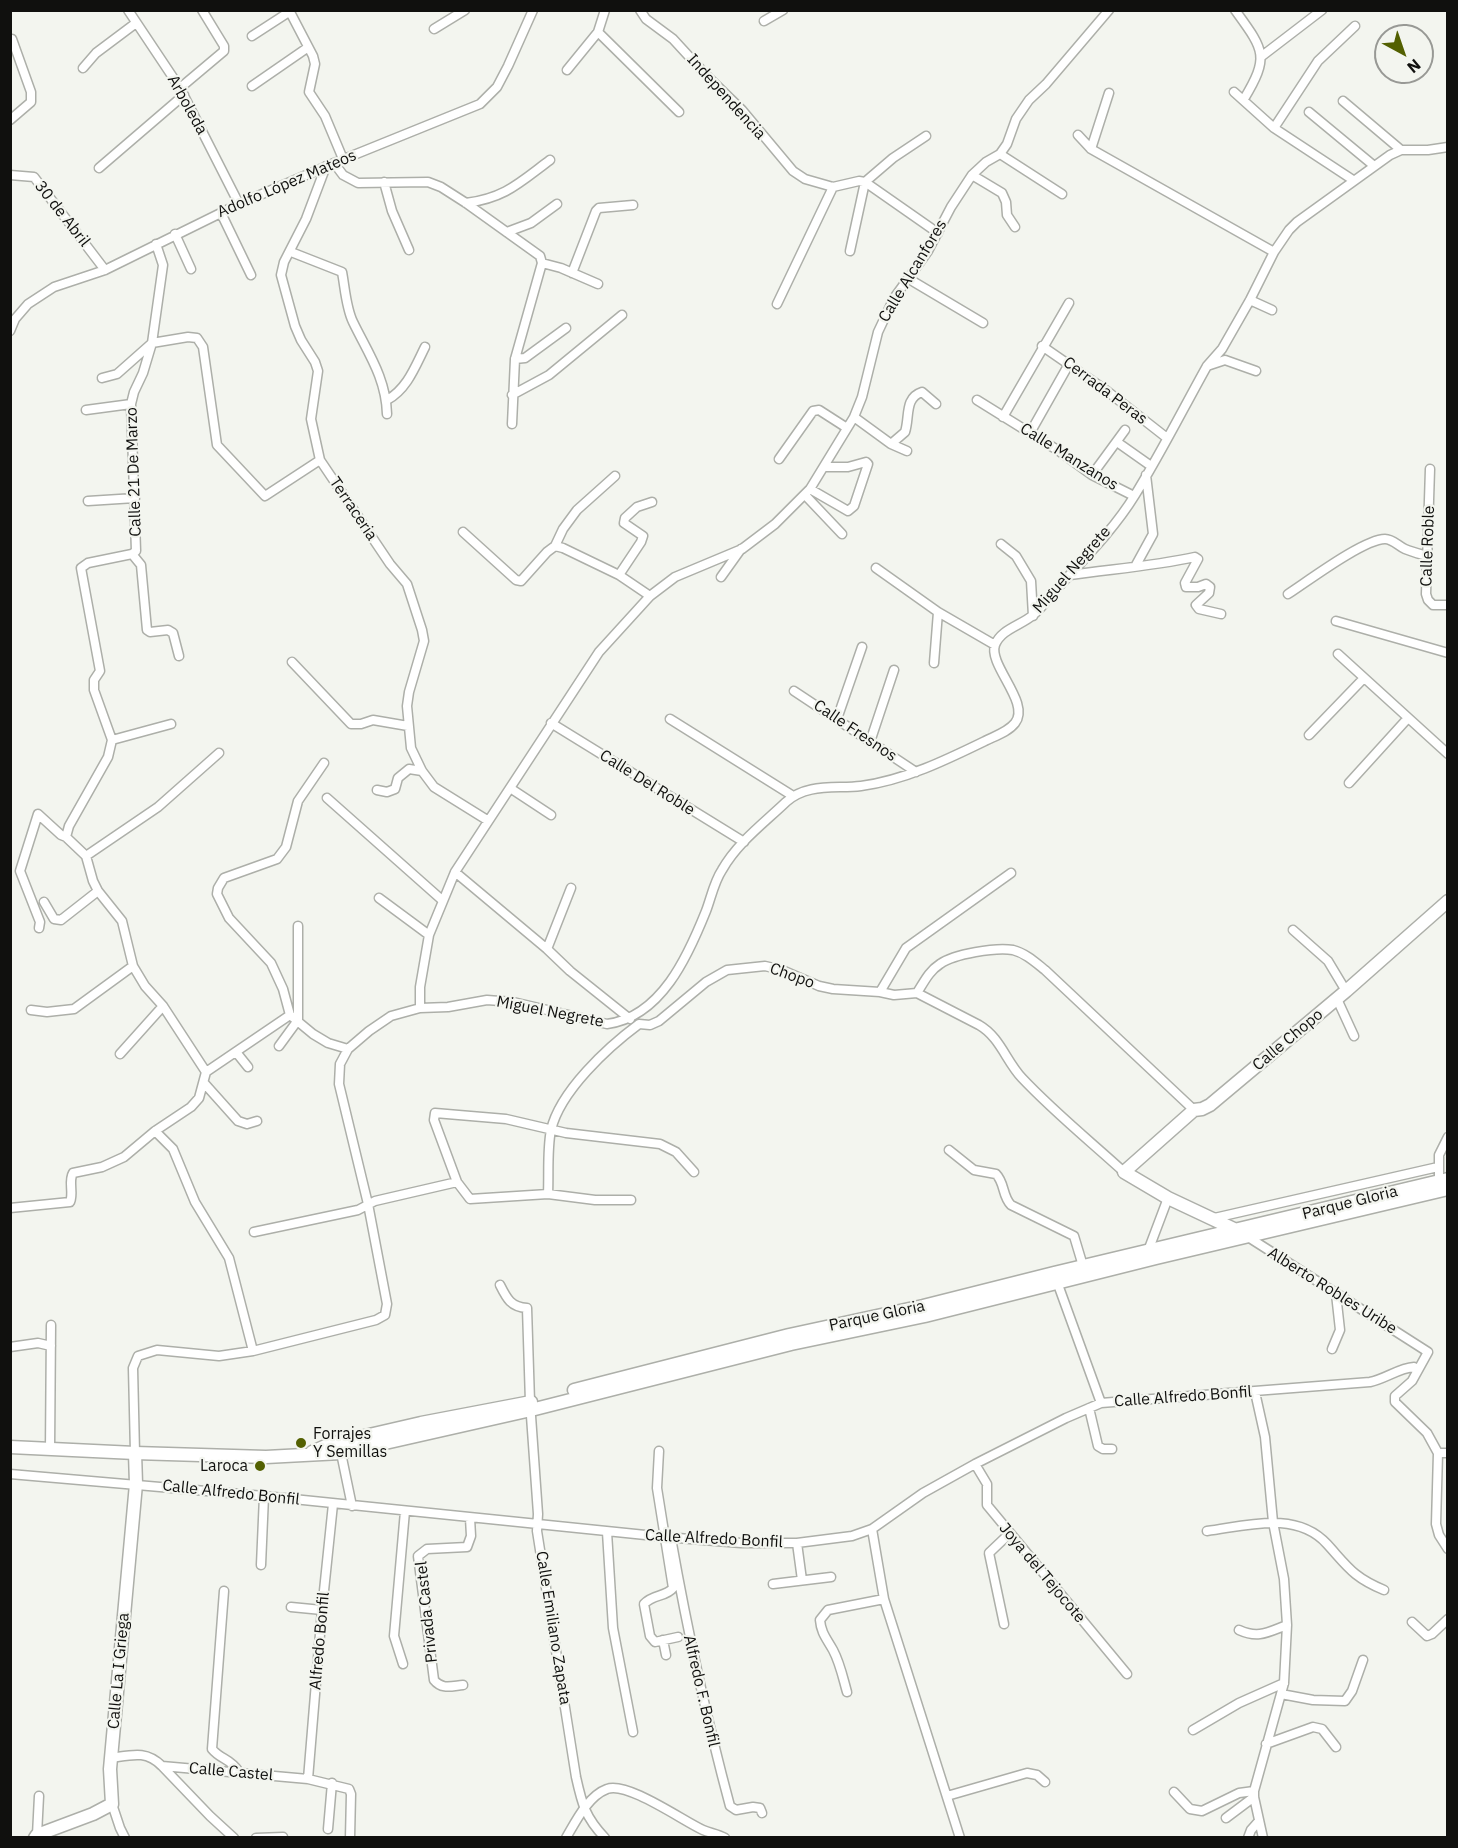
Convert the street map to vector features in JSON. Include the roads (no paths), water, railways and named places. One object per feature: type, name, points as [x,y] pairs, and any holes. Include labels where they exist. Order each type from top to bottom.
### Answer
[{"type":"main road","name":"Calle Chopo","points":[[1125,1173],[1194,1110],[1210,1105],[1447,904]]},
{"type":"main road","points":[[1125,1173],[1168,1198],[1241,1233]]},
{"type":"main road","name":"Parque Gloria","points":[[308,1454],[330,1444],[423,1429],[530,1406],[923,1306],[1056,1278],[1443,1185]]},
{"type":"main road","name":"Parque Gloria","points":[[1056,1278],[1083,1266],[1241,1233]]},
{"type":"main road","name":"Parque Gloria","points":[[10,1447],[135,1454],[266,1457],[341,1453],[423,1429]]},
{"type":"main road","name":"Calle La I Griega","points":[[112,1804],[111,1758],[136,1484],[135,1454]]},
{"type":"main road","points":[[36,1836],[93,1814],[112,1804]]},
{"type":"street","name":"Arboleda","points":[[128,10],[182,92],[239,204]]},
{"type":"street","points":[[99,168],[224,51],[224,46],[202,10]]},
{"type":"street","points":[[434,29],[453,14],[465,10]]},
{"type":"street","name":"Adolfo López Mateos","points":[[10,331],[15,319],[28,304],[54,287],[105,270],[239,204],[480,104],[497,87],[533,10]]},
{"type":"street","points":[[567,70],[598,32],[605,10]]},
{"type":"street","name":"Independencia","points":[[640,10],[646,19],[673,39],[706,76],[742,110],[793,171],[805,179],[833,187],[859,181],[865,182]]},
{"type":"street","points":[[764,21],[783,10]]},
{"type":"street","name":"Calle Alcanfores","points":[[487,820],[599,652],[650,596],[675,577],[741,549],[775,524],[808,492],[854,417],[862,398],[878,332],[884,315],[894,298],[928,251],[951,207],[972,175],[986,162],[1000,154],[1007,144],[1016,119],[1029,100],[1046,84],[1109,10]]},
{"type":"street","points":[[1235,10],[1252,34],[1262,56],[1257,77],[1244,99]]},
{"type":"street","points":[[1262,56],[1322,10]]},
{"type":"street","points":[[252,36],[289,11],[313,56],[315,63],[309,92],[325,116],[334,163],[343,175],[358,183],[428,182],[466,203],[536,252],[542,264],[515,359],[512,424]]},
{"type":"street","points":[[83,68],[96,53],[136,23]]},
{"type":"street","points":[[1274,128],[1318,61],[1354,26]]},
{"type":"street","points":[[598,32],[679,112]]},
{"type":"street","points":[[10,120],[31,102],[32,92],[12,39]]},
{"type":"street","points":[[252,86],[307,48]]},
{"type":"street","points":[[1234,92],[1274,128],[1353,180]]},
{"type":"street","points":[[1091,149],[1109,93]]},
{"type":"street","points":[[1343,101],[1401,150]]},
{"type":"street","points":[[1309,112],[1373,165]]},
{"type":"street","points":[[1078,135],[1091,149],[1274,252]]},
{"type":"street","points":[[850,251],[865,182],[893,158],[926,136]]},
{"type":"street","name":"Miguel Negrete","points":[[348,1049],[391,1016],[420,1008],[448,1007],[487,1000],[513,1002],[607,1024],[618,1022],[645,1007],[674,977],[687,954],[722,870],[744,842],[793,796],[809,789],[862,786],[916,772],[954,757],[1015,724],[1018,718],[1016,701],[995,655],[995,645],[1007,631],[1033,616],[1119,518],[1134,496],[1206,366],[1222,348],[1274,252],[1289,230],[1373,165],[1401,150],[1448,147]]},
{"type":"street","points":[[1000,154],[1062,195]]},
{"type":"street","points":[[466,203],[502,195],[550,160]]},
{"type":"street","name":"Terraceria","points":[[334,163],[284,262],[281,275],[295,326],[318,371],[311,419],[320,460],[406,584],[422,630],[424,641],[409,692],[408,726],[411,748],[422,771],[434,787],[487,820]]},
{"type":"street","name":"30 de Abril","points":[[10,175],[34,177],[105,270]]},
{"type":"street","points":[[972,175],[1002,194],[1006,202],[1006,215],[1015,227]]},
{"type":"street","points":[[384,182],[392,211],[409,250]]},
{"type":"street","points":[[865,182],[938,233]]},
{"type":"street","points":[[777,304],[833,187]]},
{"type":"street","points":[[507,232],[531,223],[557,204]]},
{"type":"street","points":[[572,273],[596,211],[599,208],[633,205]]},
{"type":"street","points":[[220,213],[251,275]]},
{"type":"street","points":[[176,234],[191,269]]},
{"type":"street","name":"Calle 21 De Marzo","points":[[112,740],[94,690],[94,680],[100,671],[81,568],[88,563],[132,554],[136,551],[131,404],[152,343],[163,265],[156,244]]},
{"type":"street","points":[[291,252],[342,272],[352,320],[379,371],[387,400],[387,414]]},
{"type":"street","points":[[542,264],[561,268],[598,284]]},
{"type":"street","points":[[909,279],[982,323]]},
{"type":"street","points":[[1250,300],[1272,310]]},
{"type":"street","name":"Calle Manzanos","points":[[1003,417],[1042,346],[1069,303]]},
{"type":"street","points":[[512,395],[549,375],[622,315]]},
{"type":"street","points":[[515,359],[525,358],[566,328]]},
{"type":"street","points":[[102,378],[117,374],[152,343],[189,337],[197,338],[203,347],[217,445],[265,496],[320,460]]},
{"type":"street","name":"Cerrada Peras","points":[[1042,346],[1070,364],[1167,438]]},
{"type":"street","points":[[387,400],[406,385],[425,347]]},
{"type":"street","points":[[1206,366],[1225,360],[1256,371]]},
{"type":"street","points":[[1030,433],[1070,364]]},
{"type":"street","points":[[891,444],[905,432],[910,401],[919,392],[936,404]]},
{"type":"street","name":"Calle Manzanos","points":[[977,400],[1092,475],[1134,496]]},
{"type":"street","points":[[86,410],[131,404]]},
{"type":"street","points":[[779,459],[813,411],[819,410],[847,428]]},
{"type":"street","points":[[854,417],[891,444],[907,451]]},
{"type":"street","points":[[1092,475],[1125,430]]},
{"type":"street","points":[[1117,442],[1151,466]]},
{"type":"street","points":[[808,492],[849,511],[854,506],[868,464],[866,462],[848,467],[824,467]]},
{"type":"street","name":"Calle Roble","points":[[1430,470],[1426,594],[1433,605],[1448,605]]},
{"type":"street","points":[[1136,565],[1153,534],[1146,475]]},
{"type":"street","points":[[463,532],[516,580],[521,581],[555,546],[563,529],[577,510],[615,476]]},
{"type":"street","points":[[808,492],[842,534]]},
{"type":"street","points":[[88,501],[135,498]]},
{"type":"street","points":[[619,575],[643,536],[624,523],[625,518],[637,507],[652,502]]},
{"type":"street","points":[[1288,594],[1345,557],[1376,541],[1385,539],[1393,541],[1407,550],[1427,556]]},
{"type":"street","points":[[1001,544],[1016,556],[1031,581],[1033,616]]},
{"type":"street","points":[[555,546],[619,575],[650,596]]},
{"type":"street","points":[[721,577],[741,549]]},
{"type":"street","points":[[132,554],[141,565],[147,630],[150,632],[168,630],[173,633],[179,656]]},
{"type":"street","points":[[1070,574],[1136,565],[1166,564],[1195,557],[1198,559],[1185,583],[1186,587],[1206,584],[1210,587],[1209,593],[1196,605],[1199,609],[1221,614]]},
{"type":"street","points":[[876,568],[938,612],[995,645]]},
{"type":"street","points":[[934,663],[938,612]]},
{"type":"street","points":[[1336,621],[1448,653]]},
{"type":"street","points":[[837,719],[862,647]]},
{"type":"street","points":[[1338,654],[1448,754]]},
{"type":"street","points":[[292,662],[351,724],[373,720],[408,726]]},
{"type":"street","points":[[870,742],[894,670]]},
{"type":"street","points":[[1309,735],[1364,678]]},
{"type":"street","name":"Calle Fresnos","points":[[794,691],[916,772]]},
{"type":"street","points":[[1349,783],[1408,718]]},
{"type":"street","points":[[670,719],[793,796]]},
{"type":"street","name":"Calle Del Roble","points":[[551,723],[744,842]]},
{"type":"street","points":[[66,837],[69,826],[108,757],[112,740],[171,724]]},
{"type":"street","points":[[86,856],[158,807],[219,753]]},
{"type":"street","points":[[135,1454],[133,1368],[138,1356],[157,1350],[219,1356],[253,1351],[376,1320],[385,1315],[387,1304],[368,1204],[339,1084],[340,1064],[348,1049],[328,1043],[313,1034],[294,1017],[271,963],[229,918],[217,894],[224,878],[276,859],[286,847],[298,801],[324,763]]},
{"type":"street","points":[[377,790],[387,792],[395,789],[398,778],[409,768],[422,771]]},
{"type":"street","points":[[510,788],[551,815]]},
{"type":"street","points":[[327,798],[442,900]]},
{"type":"street","points":[[10,1208],[70,1202],[73,1173],[102,1167],[124,1157],[155,1131],[191,1107],[199,1098],[206,1072],[163,1006],[145,986],[133,966],[122,921],[98,891],[86,856],[38,814],[20,871],[40,922],[39,928]]},
{"type":"street","points":[[420,1008],[420,987],[429,935],[455,872],[487,820]]},
{"type":"street","points":[[455,872],[570,971],[639,1024]]},
{"type":"street","points":[[880,992],[906,948],[1011,873]]},
{"type":"street","points":[[547,949],[571,888]]},
{"type":"street","points":[[44,902],[54,918],[61,920],[98,891]]},
{"type":"street","points":[[379,898],[429,935]]},
{"type":"street","points":[[279,1046],[294,1017],[298,926]]},
{"type":"street","points":[[1293,930],[1328,961],[1338,974],[1354,1036]]},
{"type":"street","points":[[917,993],[930,972],[942,962],[966,954],[998,950],[1014,951],[1029,957],[1194,1110]]},
{"type":"street","points":[[31,1010],[46,1012],[74,1009],[133,966]]},
{"type":"street","name":"Chopo","points":[[548,1194],[551,1130],[559,1111],[595,1061],[639,1024],[650,1025],[659,1021],[706,982],[727,970],[748,966],[765,966],[782,970],[819,986],[832,989],[894,995],[917,993],[989,1031],[1020,1076],[1125,1173]]},
{"type":"street","points":[[120,1054],[163,1006]]},
{"type":"street","points":[[206,1072],[294,1017]]},
{"type":"street","points":[[236,1052],[248,1067]]},
{"type":"street","points":[[204,1083],[238,1121],[247,1124],[256,1121]]},
{"type":"street","points":[[631,1200],[595,1200],[548,1194],[470,1200],[457,1182],[434,1120],[435,1113],[506,1119],[566,1133],[660,1144],[676,1152],[694,1172]]},
{"type":"street","points":[[155,1131],[173,1149],[195,1202],[229,1258],[253,1351]]},
{"type":"street","points":[[1443,1185],[1438,1167],[1439,1155],[1448,1137]]},
{"type":"street","points":[[949,1150],[974,1170],[996,1174],[1003,1184],[1004,1196],[1011,1205],[1074,1236],[1083,1266]]},
{"type":"street","points":[[1210,1219],[1438,1167]]},
{"type":"street","points":[[254,1232],[358,1210],[375,1201],[457,1182]]},
{"type":"street","points":[[1148,1251],[1168,1198]]},
{"type":"street","name":"Alberto Robles Uribe","points":[[1241,1233],[1428,1352],[1418,1370]]},
{"type":"street","points":[[1056,1278],[1101,1403]]},
{"type":"street","name":"Calle Emiliano Zapata","points":[[500,1285],[508,1302],[527,1308],[530,1406],[539,1543],[576,1777],[584,1809],[591,1823],[605,1838]]},
{"type":"street","points":[[1332,1349],[1340,1330],[1336,1294]]},
{"type":"street","points":[[50,1450],[51,1325]]},
{"type":"street","points":[[10,1347],[39,1343],[51,1346]]},
{"type":"street","name":"Calle Alfredo Bonfil","points":[[10,1474],[264,1496],[668,1538],[797,1544],[852,1536],[872,1529],[923,1493],[975,1464],[1101,1403],[1370,1382],[1407,1368],[1414,1367],[1418,1370]]},
{"type":"street","points":[[1418,1370],[1412,1381],[1395,1396],[1395,1402],[1427,1433],[1438,1453],[1436,1524],[1439,1535],[1448,1549]]},
{"type":"street","points":[[1255,1392],[1267,1450],[1272,1522],[1284,1579],[1287,1625],[1284,1683],[1254,1794],[1263,1838]]},
{"type":"street","points":[[1089,1408],[1098,1446],[1103,1449],[1112,1449]]},
{"type":"street","points":[[659,1451],[657,1488],[668,1538],[674,1588],[669,1593],[650,1598],[644,1604],[650,1636],[655,1642],[678,1637]]},
{"type":"street","points":[[341,1453],[352,1506]]},
{"type":"street","points":[[1438,1453],[1448,1453]]},
{"type":"street","name":"Joya del Tejocote","points":[[975,1464],[987,1484],[987,1505],[1127,1674]]},
{"type":"street","points":[[1437,1488],[1448,1496]]},
{"type":"street","points":[[261,1565],[264,1496]]},
{"type":"street","name":"Alfredo Bonfil","points":[[308,1779],[333,1504]]},
{"type":"street","name":"Privada Castel","points":[[403,1664],[394,1636],[405,1512]]},
{"type":"street","name":"Privada Castel","points":[[463,1685],[445,1687],[434,1680],[418,1556],[427,1549],[466,1547],[471,1536],[470,1518]]},
{"type":"street","points":[[1207,1531],[1272,1522],[1307,1528],[1326,1543],[1352,1573],[1365,1582],[1384,1590]]},
{"type":"street","points":[[872,1529],[884,1599],[960,1838]]},
{"type":"street","points":[[607,1532],[613,1628],[633,1732]]},
{"type":"street","points":[[1004,1624],[989,1553],[1009,1534]]},
{"type":"street","name":"Alfredo F. Bonfil","points":[[668,1538],[712,1740],[730,1806],[736,1810],[753,1807],[760,1809],[762,1813]]},
{"type":"street","points":[[797,1544],[802,1580]]},
{"type":"street","points":[[773,1584],[831,1577]]},
{"type":"street","points":[[224,1591],[212,1749],[216,1754],[232,1762],[239,1772]]},
{"type":"street","points":[[847,1692],[833,1649],[821,1631],[820,1620],[828,1610],[884,1599]]},
{"type":"street","points":[[291,1607],[322,1610]]},
{"type":"street","points":[[1412,1622],[1427,1636],[1448,1619]]},
{"type":"street","points":[[1239,1630],[1252,1635],[1260,1635],[1287,1625]]},
{"type":"street","points":[[663,1640],[666,1654]]},
{"type":"street","points":[[1281,1694],[1313,1700],[1345,1701],[1352,1691],[1363,1660]]},
{"type":"street","points":[[1192,1730],[1239,1703],[1284,1683]]},
{"type":"street","points":[[1266,1744],[1313,1727],[1322,1729],[1336,1747]]},
{"type":"street","name":"Calle Castel","points":[[111,1758],[137,1754],[153,1757],[162,1766],[332,1783],[349,1789],[351,1794],[350,1838]]},
{"type":"street","points":[[162,1766],[234,1838]]},
{"type":"street","points":[[947,1796],[1027,1773],[1037,1775],[1045,1782]]},
{"type":"street","points":[[328,1830],[332,1783]]},
{"type":"street","points":[[566,1838],[584,1809],[608,1789],[619,1787],[633,1792],[704,1830],[725,1838]]},
{"type":"street","points":[[1174,1792],[1190,1809],[1202,1811],[1239,1792],[1254,1794]]},
{"type":"street","points":[[1226,1818],[1254,1794]]},
{"type":"street","points":[[36,1836],[39,1796]]},
{"type":"street","points":[[112,1804],[125,1838]]},
{"type":"street","points":[[1248,1838],[1251,1830],[1259,1821]]},
{"type":"street","points":[[256,1838],[283,1838]]},
{"type":"place","name":"Forrajes Y Semillas","points":[[301,1443]]},
{"type":"place","name":"Laroca","points":[[260,1466]]}]
